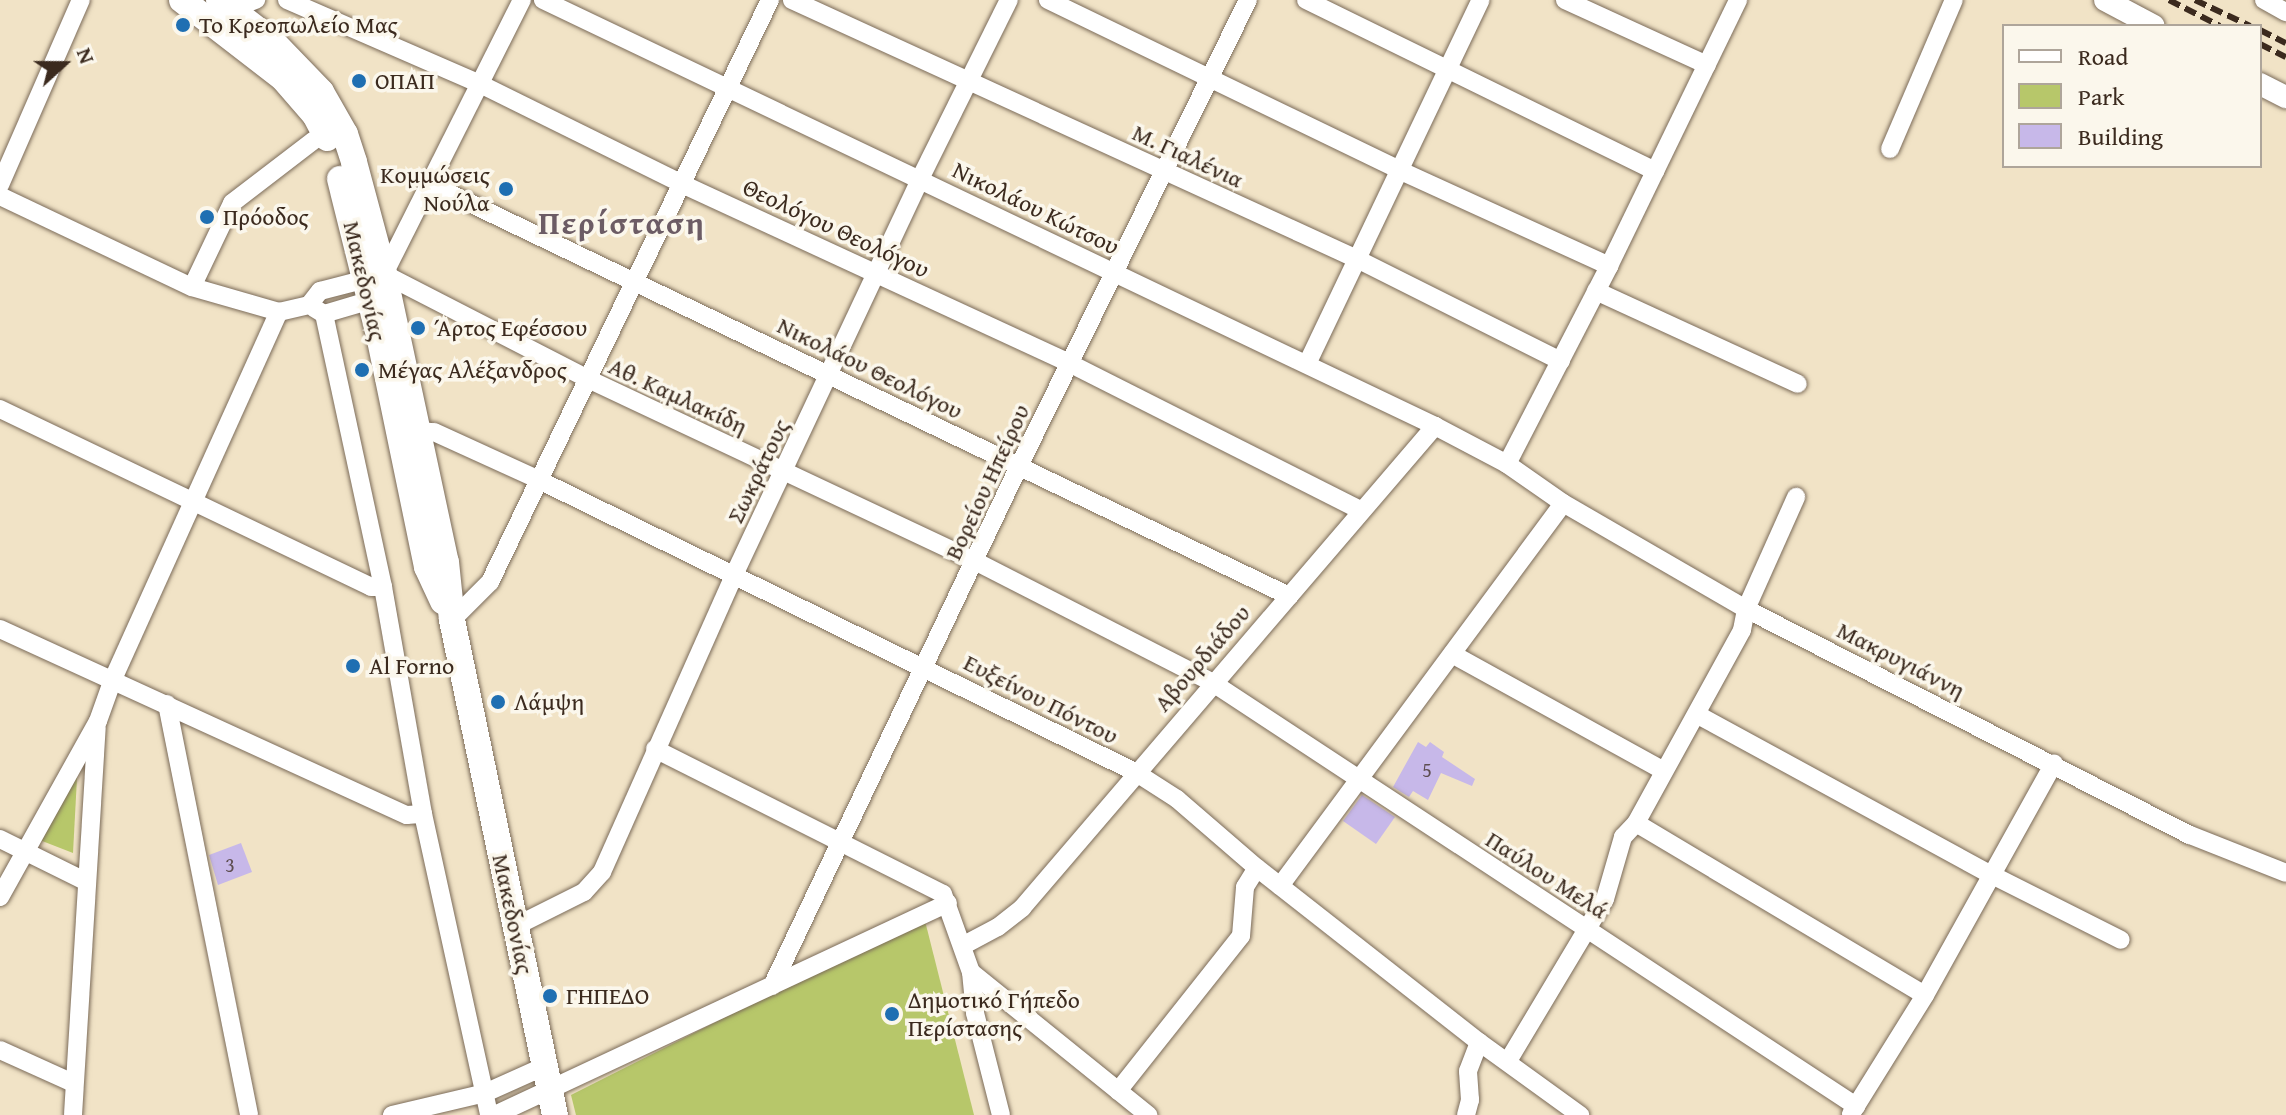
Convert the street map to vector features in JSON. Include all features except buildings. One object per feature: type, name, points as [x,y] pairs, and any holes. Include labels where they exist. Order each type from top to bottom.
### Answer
[{"type":"main road","name":"Μακεδονίας","points":[[182,0],[283,78],[315,115],[330,144],[418,431],[446,562],[452,620],[550,1090]]},
{"type":"main road","name":"Μακεδονίας","points":[[236,3],[301,68],[332,110],[354,162],[373,284],[427,567],[452,620]]},
{"type":"street","points":[[0,185],[81,0]]},
{"type":"street","name":"Θεολόγου Θεολόγου","points":[[287,0],[480,84],[682,184],[1071,364],[1360,510]]},
{"type":"street","points":[[522,0],[430,184],[373,284],[320,291],[316,309],[383,587],[423,814],[492,1115],[948,903]]},
{"type":"street","name":"Νικολάου Κώτσου","points":[[543,0],[1114,271],[1507,464]]},
{"type":"street","points":[[452,620],[490,582],[770,0]]},
{"type":"street","name":"Μ. Γιαλένια","points":[[792,0],[1357,259],[1561,361]]},
{"type":"street","name":"Σωκράτους","points":[[516,926],[564,905],[594,884],[734,575],[920,179],[1009,0]]},
{"type":"street","points":[[1048,0],[1401,171],[1609,266]]},
{"type":"street","name":"Βορείου Ηπείρου","points":[[772,986],[1019,466],[1248,0]]},
{"type":"street","points":[[1306,0],[1655,171]]},
{"type":"street","points":[[1307,364],[1481,0]]},
{"type":"street","points":[[1565,0],[1707,65]]},
{"type":"street","points":[[1507,464],[1609,266],[1738,0]]},
{"type":"street","points":[[1890,149],[1954,0]]},
{"type":"street","points":[[2105,0],[2150,24]]},
{"type":"street","points":[[2264,0],[2286,12]]},
{"type":"street","points":[[2262,85],[2286,97]]},
{"type":"street","points":[[192,287],[232,203],[314,140]]},
{"type":"street","name":"Νικολάου Θεολόγου","points":[[430,184],[1289,596]]},
{"type":"street","points":[[0,196],[192,287],[279,312],[316,309]]},
{"type":"street","name":"Αθ. Καμλακίδη","points":[[373,284],[588,379],[975,561],[1213,683]]},
{"type":"street","points":[[1596,291],[1798,384]]},
{"type":"street","points":[[0,897],[98,721],[113,679],[279,312]]},
{"type":"street","points":[[0,409],[371,587],[383,587]]},
{"type":"street","name":"Αβουρδιάδου","points":[[964,945],[998,927],[1022,908],[1135,772],[1435,426]]},
{"type":"street","name":"Ευξείνου Πόντου","points":[[418,431],[434,432],[537,479],[1135,772],[1177,799],[1257,868],[1479,1042],[1580,1115]]},
{"type":"street","name":"Μακρυγιάννη","points":[[1507,464],[1563,503],[1746,609],[2054,763],[2190,835],[2286,873]]},
{"type":"street","points":[[1508,1061],[1605,899],[1623,837],[1636,823],[1742,630],[1746,609],[1796,497]]},
{"type":"street","points":[[1280,886],[1563,503]]},
{"type":"street","points":[[0,629],[407,815],[423,814]]},
{"type":"street","points":[[1452,654],[1664,771]]},
{"type":"street","name":"Παύλου Μελά","points":[[1213,683],[1853,1111]]},
{"type":"street","points":[[167,704],[249,1115]]},
{"type":"street","points":[[1698,715],[1992,875],[2121,940]]},
{"type":"street","points":[[73,1115],[98,721]]},
{"type":"street","points":[[655,749],[934,887],[948,903],[964,945],[971,972],[975,1013],[1001,1115]]},
{"type":"street","points":[[1853,1111],[1925,995],[2054,763]]},
{"type":"street","points":[[1636,823],[1925,995]]},
{"type":"street","points":[[0,839],[87,882]]},
{"type":"street","points":[[1118,1091],[1241,936],[1245,919],[1245,887],[1257,868]]},
{"type":"street","points":[[971,972],[1148,1115]]},
{"type":"street","points":[[1466,1115],[1470,1100],[1468,1071],[1479,1042]]},
{"type":"street","points":[[0,1050],[73,1083]]},
{"type":"street","points":[[392,1115],[485,1093],[550,1090]]},
{"type":"green space","points":[[78,759],[73,853],[37,839]]},
{"type":"green space","name":"Δημοτικό Γήπεδο Περίστασης","points":[[924,917],[974,1115],[576,1115],[571,1095]]},
{"type":"railway","points":[[2169,0],[2216,24]]},
{"type":"railway","points":[[2195,0],[2246,24]]},
{"type":"railway","points":[[2262,31],[2286,43]]},
{"type":"railway","points":[[2262,45],[2286,57]]},
{"type":"place","name":"Το Κρεοπωλείο Μας","points":[[183,25]]},
{"type":"place","name":"ΟΠΑΠ","points":[[359,81]]},
{"type":"place","name":"Κομμώσεις Νούλα","points":[[506,189]]},
{"type":"place","name":"Πρόοδος","points":[[207,217]]},
{"type":"place","name":"Άρτος Εφέσσου","points":[[418,328]]},
{"type":"place","name":"Μέγας Αλέξανδρος","points":[[362,370]]},
{"type":"place","name":"Al Forno","points":[[353,666]]},
{"type":"place","name":"Λάμψη","points":[[498,702]]},
{"type":"place","name":"ΓΗΠΕΔΟ","points":[[550,996]]},
{"type":"place","name":"Δημοτικό Γήπεδο Περίστασης","points":[[892,1014]]},
{"type":"district","name":"Περίσταση","points":[[622,223]]}]
